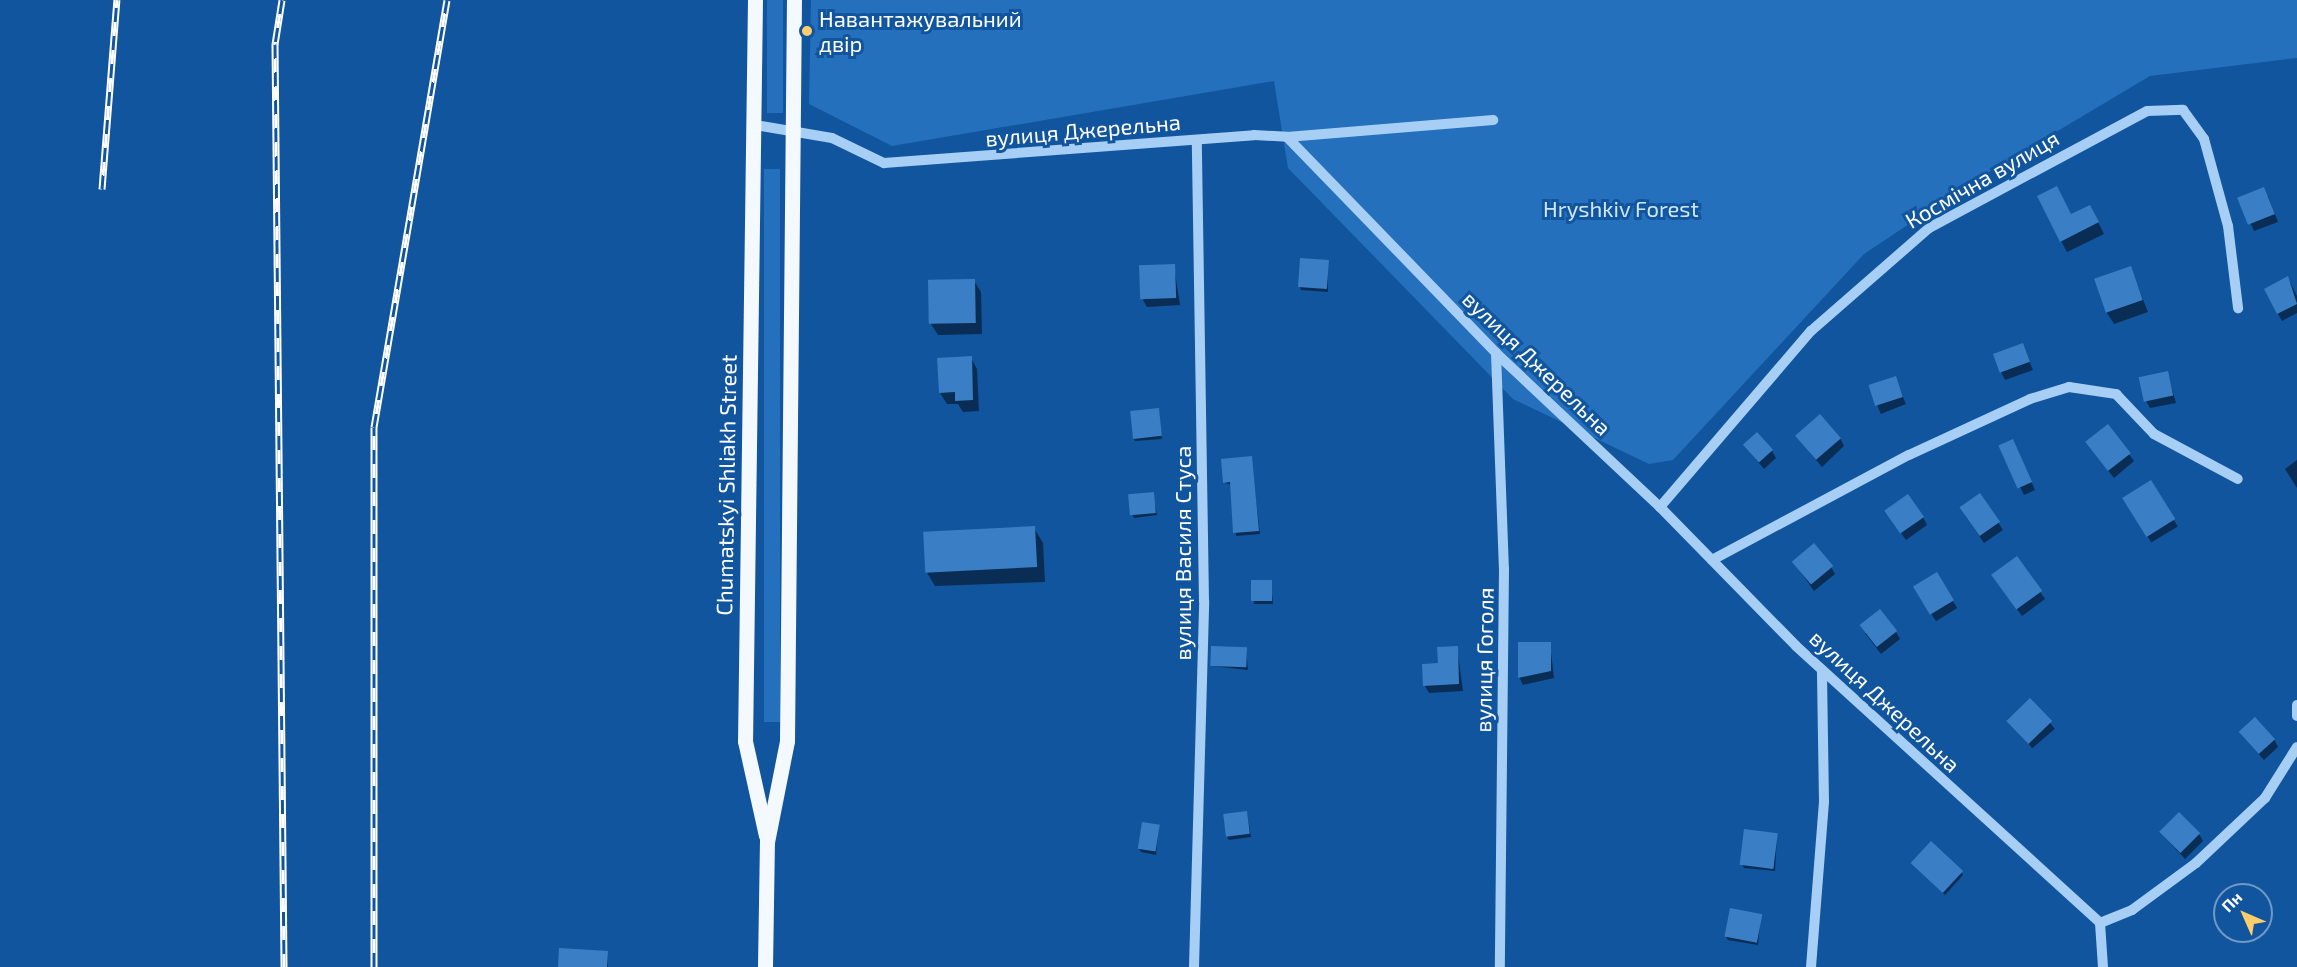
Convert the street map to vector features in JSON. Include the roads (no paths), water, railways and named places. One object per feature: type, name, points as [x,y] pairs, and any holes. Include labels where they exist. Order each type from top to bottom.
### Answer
[{"type":"main road","name":"Chumatskyi Shliakh Street","points":[[755,0],[745,741],[767,842]]},
{"type":"main road","name":"Chumatskyi Shliakh Street","points":[[765,967],[767,842],[787,741],[794,0]]},
{"type":"street","name":"Космічна вулиця","points":[[1660,507],[1811,331],[1920,235],[2147,111],[2183,110],[2204,139],[2228,226],[2238,308]]},
{"type":"street","points":[[1287,138],[1493,120]]},
{"type":"street","points":[[754,126],[793,130]]},
{"type":"street","name":"вулиця Джерельна","points":[[793,130],[832,138],[884,163],[1197,140],[1287,138],[1496,353],[1660,507],[1822,671],[2100,923]]},
{"type":"street","name":"вулиця Василя Стуса","points":[[1194,967],[1204,602],[1197,140]]},
{"type":"street","name":"вулиця Гоголя","points":[[1496,353],[1504,569],[1500,967]]},
{"type":"street","points":[[1712,560],[1909,455],[2030,399],[2069,387],[2116,394],[2154,434],[2238,479]]},
{"type":"street","points":[[1811,967],[1824,802],[1822,671]]},
{"type":"street","points":[[2297,705],[2297,716]]},
{"type":"street","points":[[2103,967],[2100,923],[2132,910],[2196,863],[2265,798],[2297,747]]},
{"type":"railway","points":[[102,189],[117,0]]},
{"type":"railway","points":[[282,0],[275,44],[284,967]]},
{"type":"railway","points":[[374,967],[374,427],[447,0]]},
{"type":"place","name":"Навантажувальний двір","points":[[807,31]]},
{"type":"park label","name":"Hryshkiv Forest","points":[[1621,209]]}]
